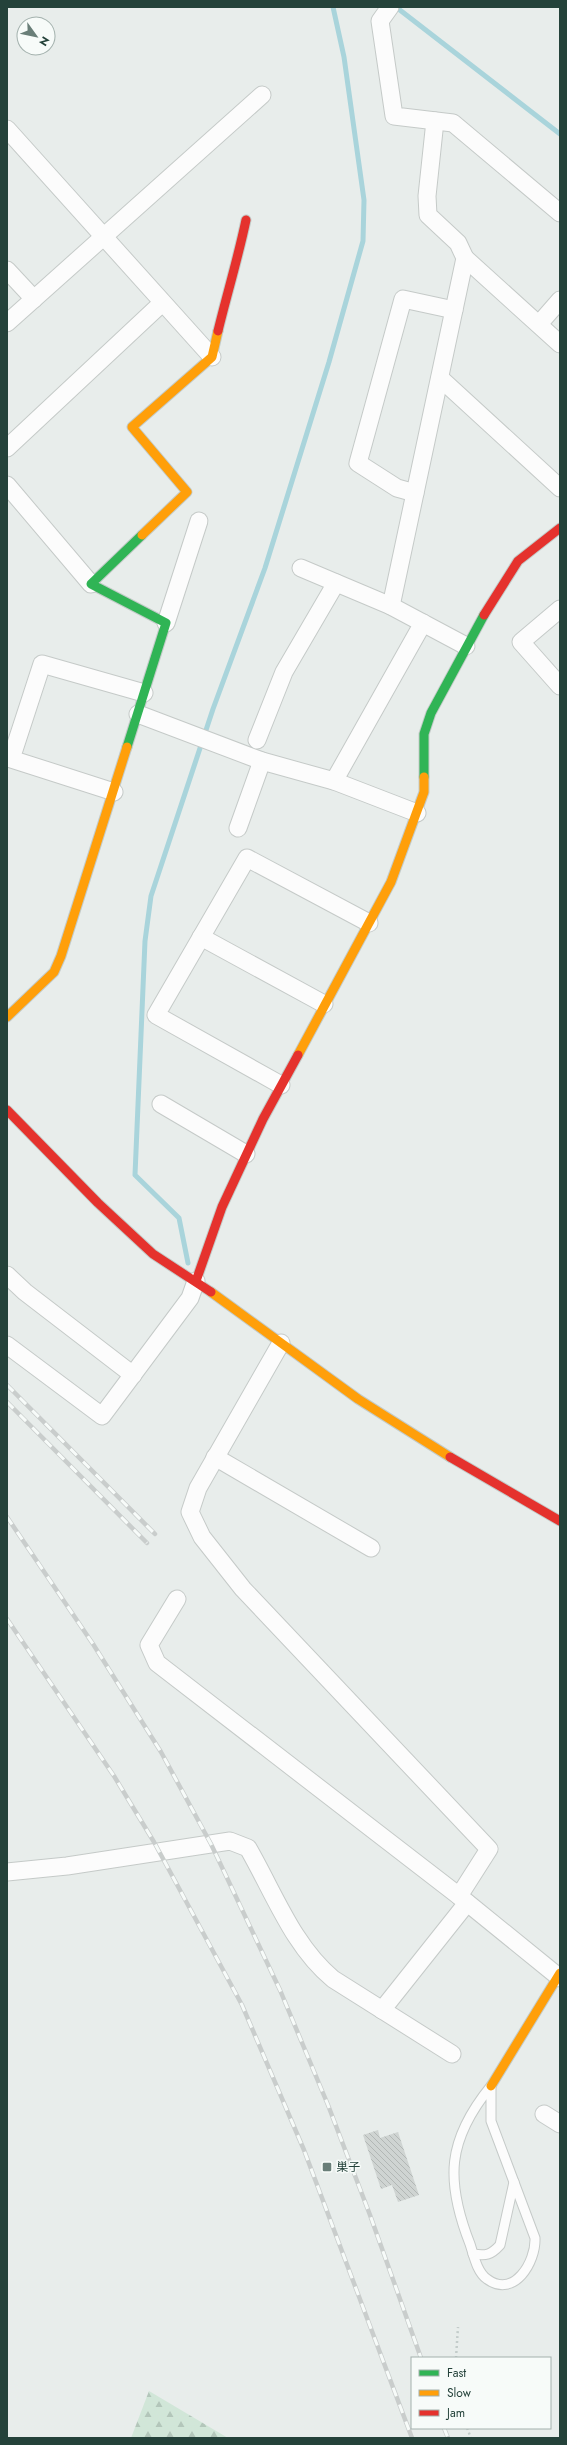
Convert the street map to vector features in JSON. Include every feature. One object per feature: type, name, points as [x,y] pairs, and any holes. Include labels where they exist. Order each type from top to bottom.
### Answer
[{"type":"street","points":[[389,8],[380,21],[394,116],[453,124],[560,213]]},
{"type":"street","points":[[7,323],[262,95]]},
{"type":"street","points":[[435,121],[427,196],[428,215],[458,243],[465,258],[540,324],[560,344]]},
{"type":"street","points":[[7,129],[102,237],[212,357]]},
{"type":"street","points":[[91,584],[187,492],[132,428],[212,357],[230,279],[236,268],[246,220]]},
{"type":"street","points":[[391,606],[465,258]]},
{"type":"street","points":[[7,270],[34,299]]},
{"type":"street","points":[[415,492],[397,488],[358,464],[402,299],[454,310]]},
{"type":"street","points":[[540,324],[560,300]]},
{"type":"street","points":[[7,448],[162,302]]},
{"type":"street","points":[[440,378],[560,488]]},
{"type":"street","points":[[7,485],[91,584],[166,623]]},
{"type":"street","points":[[7,1017],[54,972],[114,792],[199,520]]},
{"type":"street","points":[[7,1345],[102,1416],[190,1298],[222,1207],[246,1154],[324,1004],[392,882],[424,792],[424,734],[431,713],[466,646],[498,590],[518,561],[557,536]]},
{"type":"street","points":[[301,568],[391,606],[466,646]]},
{"type":"street","points":[[257,740],[284,672],[336,583]]},
{"type":"street","points":[[560,609],[521,642],[560,686]]},
{"type":"street","points":[[334,781],[423,623]]},
{"type":"street","points":[[114,792],[11,759],[42,664],[144,693]]},
{"type":"street","points":[[138,714],[262,761],[334,781],[417,813]]},
{"type":"street","points":[[238,828],[262,761]]},
{"type":"street","points":[[281,1085],[156,1015],[246,858],[369,923]]},
{"type":"street","points":[[201,937],[324,1004]]},
{"type":"street","points":[[161,1104],[246,1154]]},
{"type":"street","points":[[7,1110],[98,1203],[148,1249],[196,1281],[384,1415],[448,1456],[560,1521]]},
{"type":"street","points":[[7,1275],[25,1292],[133,1375]]},
{"type":"street","points":[[281,1343],[198,1488],[190,1512],[202,1537],[243,1589],[489,1849],[463,1899],[382,2010]]},
{"type":"street","points":[[215,1457],[371,1548]]},
{"type":"street","points":[[177,1599],[148,1645],[157,1662],[463,1899],[559,1976],[491,2086]]},
{"type":"street","points":[[7,1872],[230,1841],[248,1848],[302,1948],[316,1966],[333,1979],[452,2054]]},
{"type":"street","points":[[544,2114],[560,2124]]},
{"type":"lane","points":[[491,2086],[491,2121],[535,2238],[536,2250],[530,2264],[520,2278],[509,2284],[497,2284],[482,2274],[458,2214],[454,2158],[463,2129],[474,2106],[491,2086]]},
{"type":"lane","points":[[473,2254],[484,2256],[493,2253],[500,2245],[514,2182]]},
{"type":"path","points":[[456,2357],[458,2327]]},
{"type":"green space","points":[[149,2391],[228,2438],[131,2438]]},
{"type":"building","points":[[378,2130],[380,2138],[398,2132],[419,2195],[398,2202],[392,2185],[381,2189],[363,2135]]},
{"type":"waterway","points":[[188,1263],[179,1218],[135,1175],[145,941],[151,896],[213,709],[265,568],[329,362],[363,241],[364,200],[344,57],[333,7]]},
{"type":"waterway","points":[[396,7],[560,134]]},
{"type":"railway","points":[[7,1385],[155,1534]]},
{"type":"railway","points":[[7,1402],[147,1543]]},
{"type":"railway","points":[[7,1517],[93,1644],[161,1752],[211,1844],[280,1990],[328,2105],[370,2215],[421,2357]]},
{"type":"railway","points":[[7,1619],[114,1776],[154,1842],[242,2005],[304,2150],[412,2438]]},
{"type":"railway","points":[[444,2429],[448,2438]]},
{"type":"traffic: fast","points":[[127,747],[166,623],[91,584],[142,535]]},
{"type":"traffic: fast","points":[[424,777],[424,734],[431,713],[484,615]]},
{"type":"traffic: slow","points":[[142,535],[187,492],[132,427],[212,357],[218,331]]},
{"type":"traffic: slow","points":[[7,1017],[54,972],[61,956],[127,747]]},
{"type":"traffic: slow","points":[[298,1055],[391,882],[424,792],[424,777]]},
{"type":"traffic: slow","points":[[211,1292],[358,1399],[450,1457]]},
{"type":"traffic: slow","points":[[491,2086],[560,1973]]},
{"type":"traffic: jam","points":[[218,331],[246,220]]},
{"type":"traffic: jam","points":[[484,615],[518,561],[560,528]]},
{"type":"traffic: jam","points":[[196,1281],[222,1207],[263,1119],[298,1055]]},
{"type":"traffic: jam","points":[[7,1110],[98,1203],[153,1254],[211,1292]]},
{"type":"traffic: jam","points":[[450,1457],[560,1521]]},
{"type":"place","name":"巣子","points":[[327,2167]]}]
